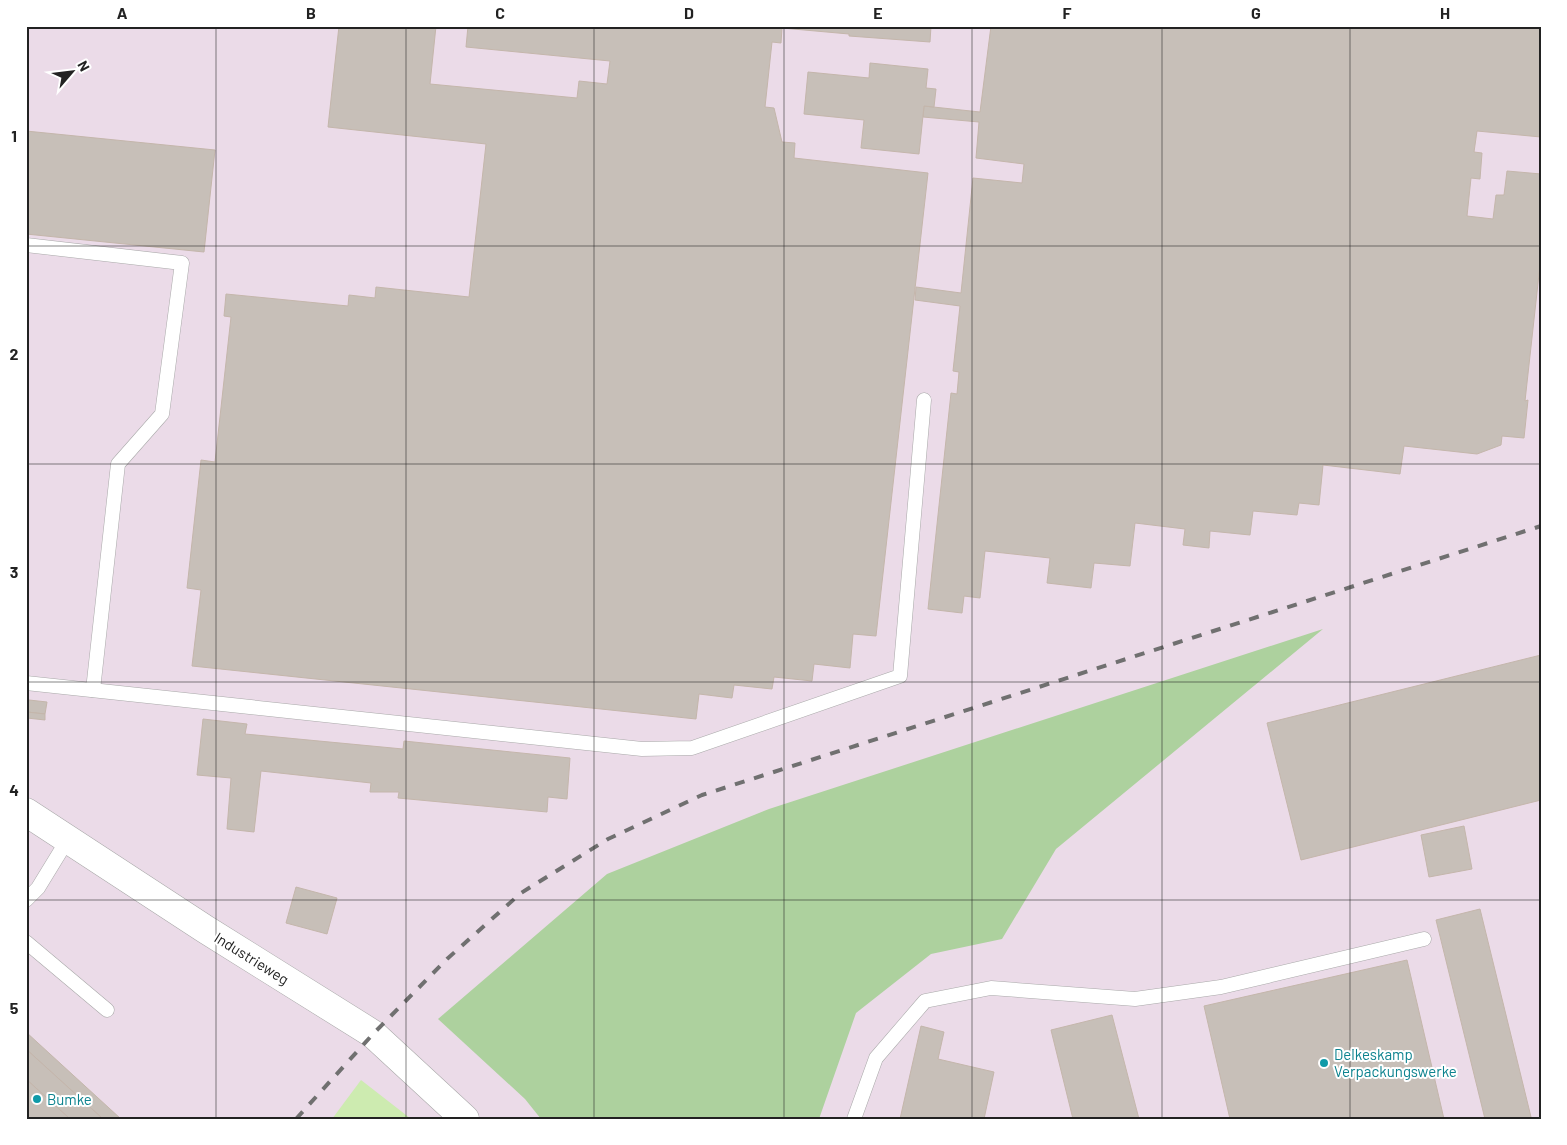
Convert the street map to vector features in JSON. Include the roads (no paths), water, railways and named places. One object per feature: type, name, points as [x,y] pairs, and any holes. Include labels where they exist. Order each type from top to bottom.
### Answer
[{"type":"street","name":"Industrieweg","points":[[26,812],[374,1034],[465,1119]]},
{"type":"lane","points":[[26,246],[182,263],[162,414],[118,464],[93,690]]},
{"type":"lane","points":[[26,683],[642,749],[692,748],[900,676],[924,400]]},
{"type":"lane","points":[[26,900],[38,888],[68,839]]},
{"type":"lane","points":[[854,1119],[876,1058],[924,1001],[991,988],[1135,999],[1222,987],[1424,939]]},
{"type":"lane","points":[[26,942],[106,1010]]},
{"type":"railway","points":[[296,1119],[373,1034],[447,959],[521,893],[608,839],[702,795],[1541,526]]},
{"type":"place","name":"Delkeskamp Verpackungswerke","points":[[1324,1063]]},
{"type":"place","name":"Bumke","points":[[37,1099]]}]
